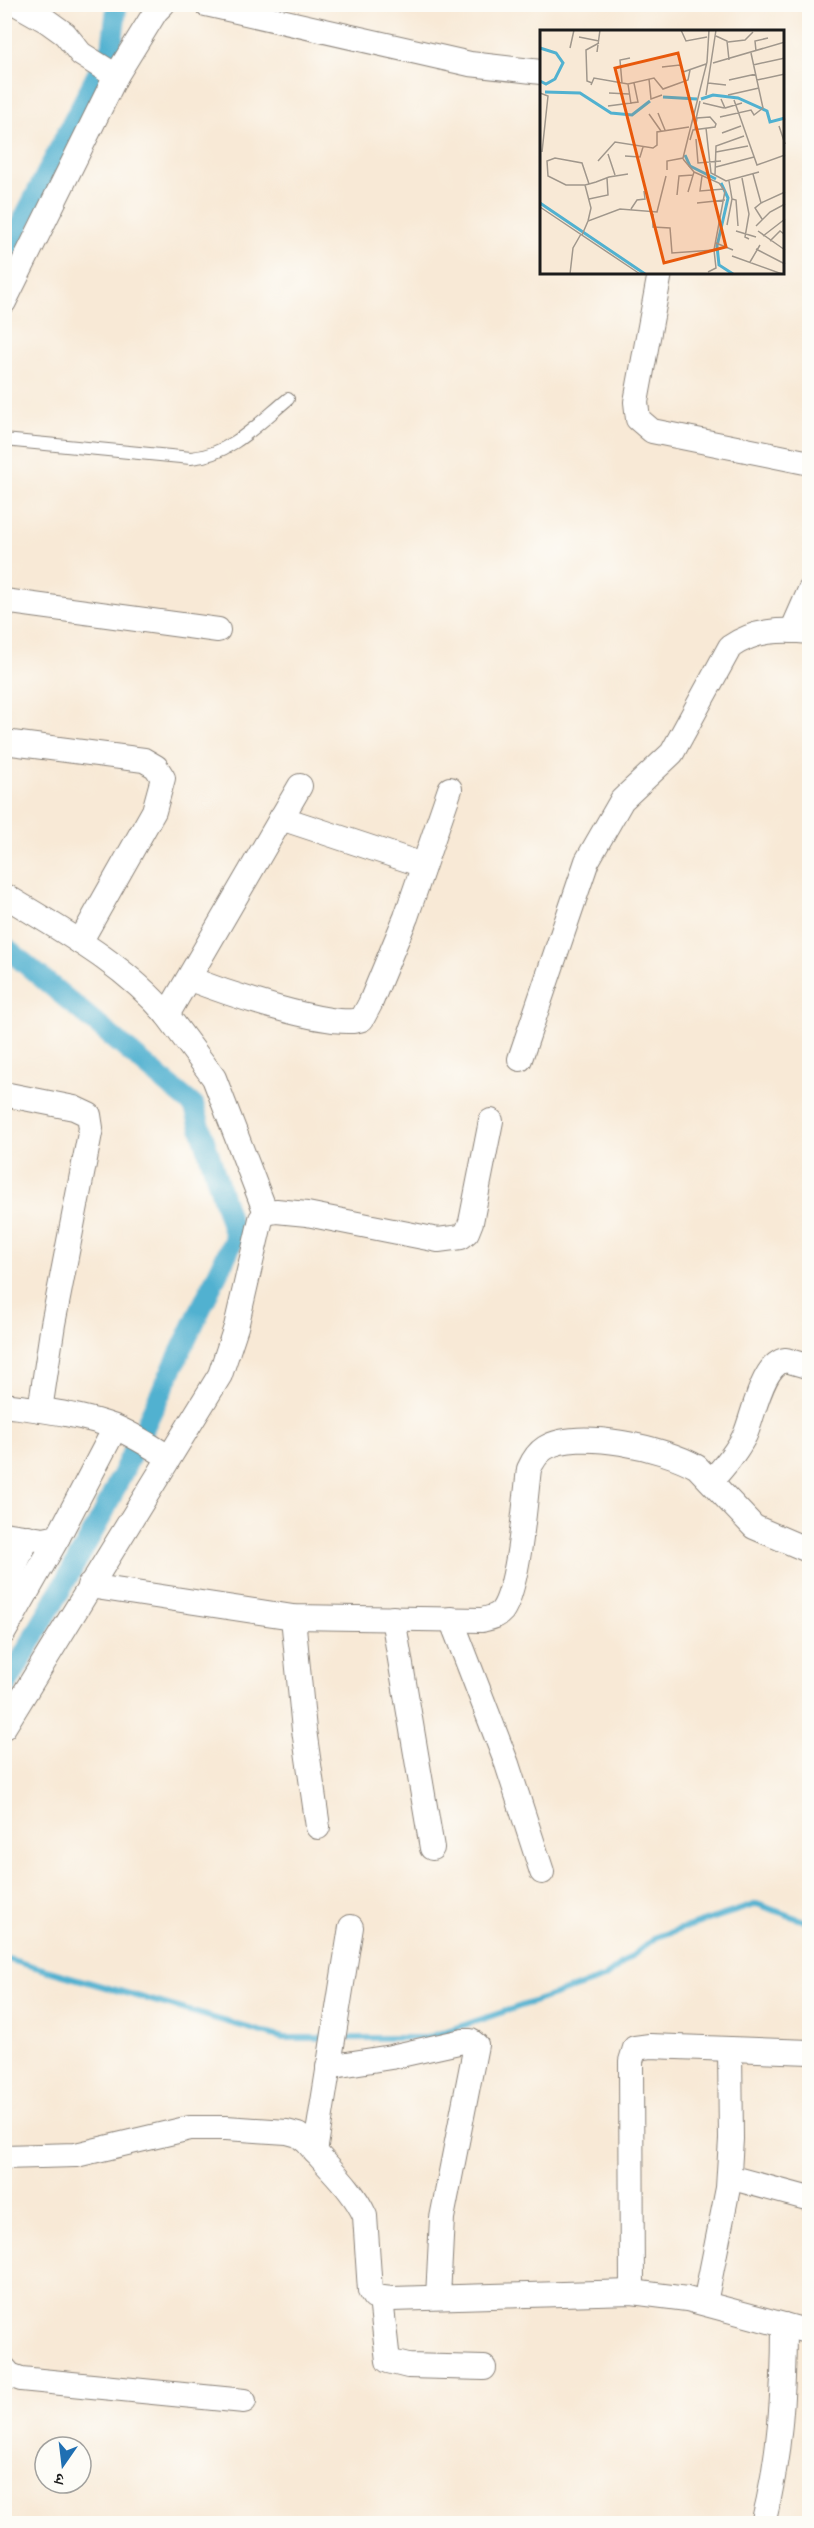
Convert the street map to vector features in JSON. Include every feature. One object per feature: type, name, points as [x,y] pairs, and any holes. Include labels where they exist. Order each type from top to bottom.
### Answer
[{"type":"street","points":[[17,4],[65,34],[81,54],[113,74]]},
{"type":"street","points":[[4,302],[113,74],[163,4]]},
{"type":"street","points":[[206,4],[470,64],[540,72]]},
{"type":"street","points":[[660,274],[636,402],[638,419],[652,430],[810,463]]},
{"type":"street","points":[[520,1059],[587,861],[612,816],[622,800],[672,753],[730,647],[742,639],[762,633],[801,632],[810,590]]},
{"type":"street","points":[[4,601],[218,630]]},
{"type":"street","points":[[4,742],[144,760],[156,767],[163,778],[154,811],[80,942]]},
{"type":"street","points":[[167,1015],[190,979],[300,786]]},
{"type":"street","points":[[190,979],[247,1000],[344,1023],[362,1019],[406,917],[450,789]]},
{"type":"street","points":[[281,818],[423,865]]},
{"type":"street","points":[[4,896],[80,942],[155,1000],[214,1078],[266,1213]]},
{"type":"street","points":[[4,1095],[74,1108],[89,1115],[91,1128],[52,1324],[40,1410]]},
{"type":"street","points":[[4,1727],[89,1586],[161,1453],[205,1401],[219,1375],[236,1327],[258,1225],[266,1213],[276,1211],[307,1214],[438,1240],[461,1237],[467,1232],[471,1222],[491,1121]]},
{"type":"street","points":[[711,1481],[727,1463],[744,1436],[762,1386],[775,1365],[786,1360],[810,1366]]},
{"type":"street","points":[[4,1405],[40,1410],[121,1430],[161,1453]]},
{"type":"street","points":[[4,1632],[121,1430]]},
{"type":"street","points":[[89,1586],[292,1617],[482,1620],[496,1616],[503,1610],[514,1576],[529,1469],[538,1453],[560,1442],[596,1440],[670,1454],[696,1467],[754,1527],[810,1551]]},
{"type":"street","points":[[4,1589],[16,1535],[44,1540],[58,1537]]},
{"type":"street","points":[[292,1617],[303,1722],[318,1827]]},
{"type":"street","points":[[393,1618],[432,1848]]},
{"type":"street","points":[[451,1618],[507,1764],[542,1872]]},
{"type":"street","points":[[315,2152],[351,1927]]},
{"type":"street","points":[[329,2060],[391,2057],[463,2041],[471,2041],[476,2045],[442,2218],[438,2297]]},
{"type":"street","points":[[632,2292],[632,2055],[635,2048],[640,2046],[810,2052]]},
{"type":"street","points":[[705,2303],[725,2212],[729,2177],[730,2049]]},
{"type":"street","points":[[4,2157],[76,2154],[190,2128],[287,2132],[298,2136],[315,2152],[352,2192],[362,2210],[366,2227],[370,2290],[374,2297],[381,2299],[632,2292],[705,2303],[810,2332]]},
{"type":"street","points":[[729,2177],[810,2199]]},
{"type":"street","points":[[381,2299],[387,2361],[408,2366],[484,2368]]},
{"type":"street","points":[[763,2523],[772,2486],[782,2416],[784,2325]]},
{"type":"street","points":[[4,2368],[10,2375],[21,2379],[244,2401]]},
{"type":"lane","points":[[4,440],[191,458],[208,457],[237,441],[288,399]]},
{"type":"waterway","points":[[4,257],[112,45],[117,4]]},
{"type":"waterway","points":[[4,946],[194,1106],[235,1237],[102,1516],[4,1690]]},
{"type":"waterway","points":[[339,2038],[426,2038],[604,1978],[656,1937],[757,1904],[810,1923]]},
{"type":"waterway","points":[[4,1958],[283,2038],[328,2038]]}]
